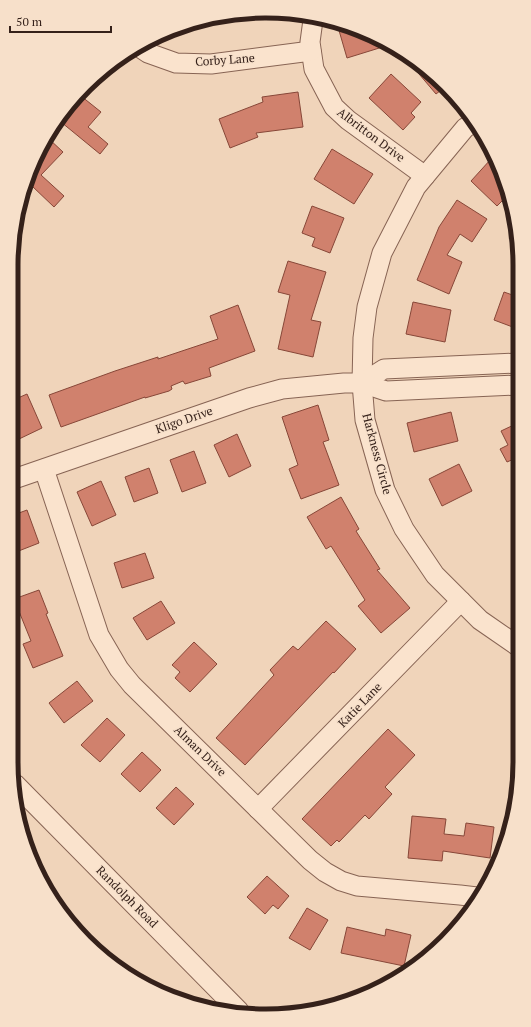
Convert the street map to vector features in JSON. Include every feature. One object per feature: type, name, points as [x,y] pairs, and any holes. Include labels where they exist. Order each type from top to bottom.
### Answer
[{"type":"street","name":"Albritton Drive","points":[[313,23],[310,42],[314,69],[334,107],[348,120],[425,176]]},
{"type":"street","name":"Corby Lane","points":[[144,50],[176,63],[211,64],[311,51]]},
{"type":"street","name":"Harkness Circle","points":[[469,125],[465,128],[416,187],[382,253],[367,307],[363,338],[362,382],[366,420],[385,490],[404,529],[435,574],[480,620],[513,643]]},
{"type":"street","name":"Kligo Drive","points":[[362,382],[384,369],[513,363]]},
{"type":"street","name":"Kligo Drive","points":[[18,478],[249,398],[282,389],[362,382],[386,391],[513,385]]},
{"type":"street","name":"Alman Drive","points":[[44,469],[94,622],[115,663],[132,685],[310,860],[325,872],[341,881],[357,886],[473,896]]},
{"type":"street","name":"Katie Lane","points":[[258,809],[461,601]]},
{"type":"street","name":"Randolph Road","points":[[20,789],[235,1007]]},
{"type":"building","points":[[339,29],[382,47],[347,58]]},
{"type":"building","points":[[413,67],[441,90],[436,94]]},
{"type":"building","points":[[391,74],[421,102],[411,113],[415,117],[403,130],[369,98]]},
{"type":"building","points":[[298,92],[303,127],[256,133],[258,137],[230,148],[219,119],[263,102],[262,97]]},
{"type":"building","points":[[83,98],[101,112],[88,127],[108,144],[100,154],[63,124]]},
{"type":"building","points":[[51,141],[63,152],[41,175],[64,196],[54,207],[32,186],[30,188]]},
{"type":"building","points":[[332,149],[373,174],[354,204],[314,179]]},
{"type":"building","points":[[489,161],[504,199],[497,206],[471,181]]},
{"type":"building","points":[[457,200],[487,219],[472,242],[460,234],[447,255],[462,262],[449,294],[417,280],[439,227]]},
{"type":"building","points":[[312,206],[344,218],[330,253],[312,246],[315,238],[302,233]]},
{"type":"building","points":[[288,261],[326,272],[311,320],[321,322],[313,357],[278,349],[290,295],[278,292]]},
{"type":"building","points":[[504,292],[513,295],[513,327],[494,320]]},
{"type":"building","points":[[413,302],[451,310],[445,342],[406,334]]},
{"type":"building","points":[[238,305],[255,351],[209,368],[211,376],[185,384],[183,381],[171,386],[172,389],[169,391],[145,397],[61,427],[49,395],[115,371],[158,357],[158,359],[218,339],[210,316]]},
{"type":"building","points":[[27,394],[42,428],[19,439],[18,437],[18,398]]},
{"type":"building","points":[[318,405],[329,440],[323,442],[339,485],[301,499],[289,469],[298,465],[282,417]]},
{"type":"building","points":[[451,412],[458,441],[414,452],[407,423]]},
{"type":"building","points":[[513,425],[513,459],[507,462],[500,449],[508,445],[501,431]]},
{"type":"building","points":[[237,434],[251,466],[229,477],[214,445]]},
{"type":"building","points":[[194,451],[206,483],[182,492],[170,460]]},
{"type":"building","points":[[459,464],[472,491],[442,506],[429,479]]},
{"type":"building","points":[[149,468],[158,493],[134,502],[125,477]]},
{"type":"building","points":[[101,481],[116,515],[92,526],[77,492]]},
{"type":"building","points":[[341,497],[359,529],[356,531],[380,569],[377,570],[410,608],[381,633],[358,606],[365,600],[331,546],[326,549],[307,517]]},
{"type":"building","points":[[27,510],[39,543],[18,551],[18,513]]},
{"type":"building","points":[[145,553],[154,578],[122,588],[114,563]]},
{"type":"building","points":[[39,590],[48,613],[46,614],[63,656],[33,668],[23,644],[31,641],[18,609],[18,598]]},
{"type":"building","points":[[161,601],[175,623],[147,640],[133,618]]},
{"type":"building","points":[[326,621],[356,649],[245,765],[216,738],[274,675],[270,670],[293,646],[298,650]]},
{"type":"building","points":[[194,642],[217,664],[190,692],[175,678],[180,672],[172,665]]},
{"type":"building","points":[[77,681],[93,701],[64,723],[49,703]]},
{"type":"building","points":[[107,718],[125,735],[100,762],[81,745]]},
{"type":"building","points":[[388,729],[415,755],[385,787],[392,794],[369,819],[365,815],[339,842],[337,840],[331,846],[302,819]]},
{"type":"building","points":[[142,752],[161,770],[140,792],[121,774]]},
{"type":"building","points":[[176,787],[194,804],[174,825],[156,808]]},
{"type":"building","points":[[412,816],[446,819],[444,834],[464,836],[466,823],[494,827],[490,858],[443,851],[442,861],[408,858]]},
{"type":"building","points":[[267,876],[289,896],[278,909],[273,905],[265,914],[247,897]]},
{"type":"building","points":[[307,908],[328,920],[310,950],[289,938]]},
{"type":"building","points":[[347,927],[385,936],[386,929],[411,935],[404,966],[341,953]]}]
